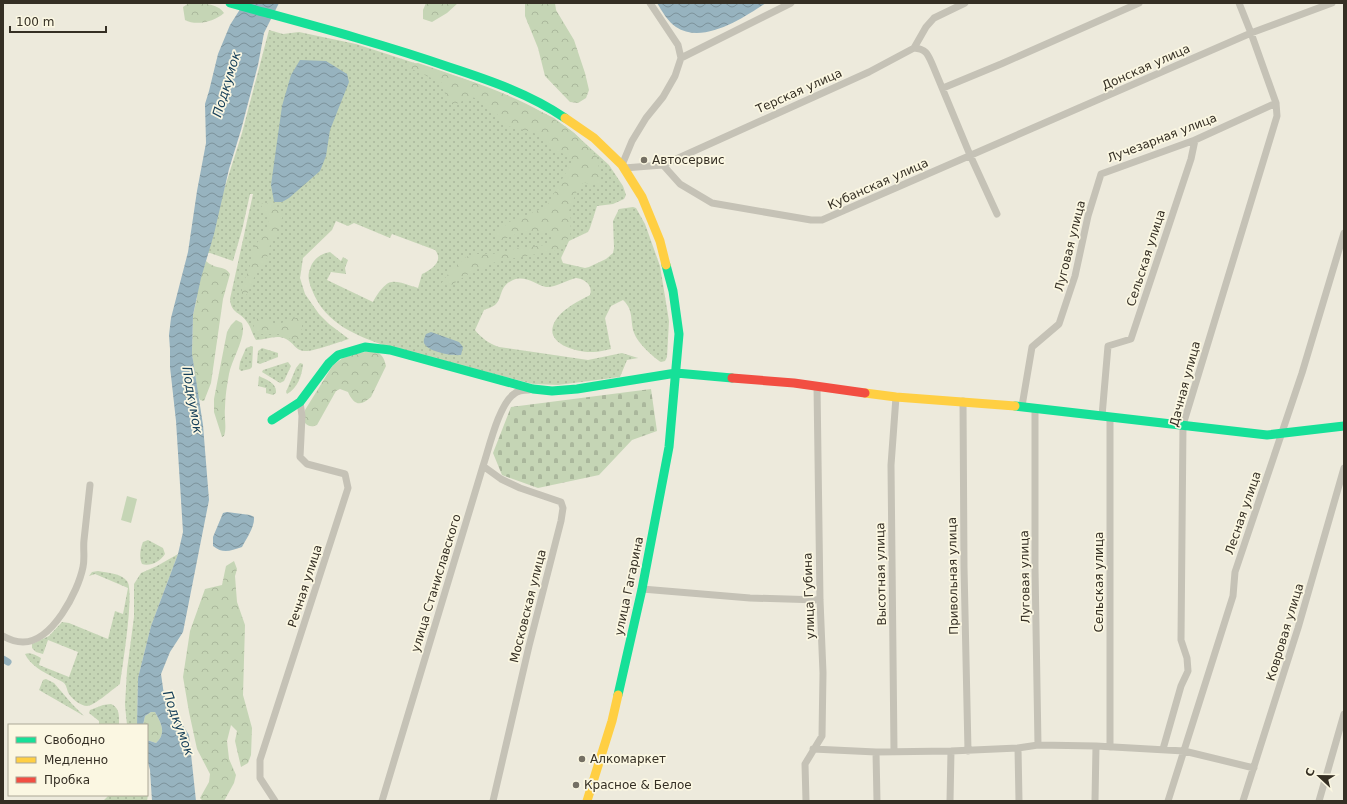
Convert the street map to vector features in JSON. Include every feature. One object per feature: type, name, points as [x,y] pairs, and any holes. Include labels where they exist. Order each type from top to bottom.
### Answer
[{"type":"street","name":"улица Гагарина","points":[[230,3],[401,50],[497,83],[553,110],[594,138],[623,167],[642,197],[660,241],[672,291],[679,334],[676,372],[669,447],[642,589],[612,721],[588,801]]},
{"type":"street","points":[[623,167],[632,141],[646,118],[663,97],[675,76],[682,58],[678,45],[650,3]]},
{"type":"street","points":[[682,58],[791,3]]},
{"type":"street","points":[[965,3],[934,18],[926,26],[914,48],[921,48],[926,53],[943,88],[970,156],[998,214]]},
{"type":"street","points":[[943,88],[1139,3]]},
{"type":"street","points":[[1239,3],[1252,33],[1276,103]]},
{"type":"street","name":"Донская улица","points":[[970,156],[1252,33],[1332,3]]},
{"type":"street","name":"Терская улица","points":[[623,167],[663,165],[869,72],[914,48]]},
{"type":"street","name":"Лучезарная улица","points":[[1101,174],[1195,140],[1276,103]]},
{"type":"street","name":"Дачная улица","points":[[1163,749],[1181,686],[1188,671],[1187,658],[1181,640],[1183,425],[1277,116],[1276,103]]},
{"type":"street","name":"Сельская улица","points":[[1110,747],[1106,416],[1108,346],[1131,339],[1195,140]]},
{"type":"street","name":"Кубанская улица","points":[[663,165],[680,184],[712,203],[811,220],[822,220],[970,156]]},
{"type":"street","name":"Луговая улица","points":[[1022,406],[1032,347],[1059,324],[1075,276],[1088,216],[1101,174]]},
{"type":"street","name":"Лесная улица","points":[[1168,801],[1233,596],[1236,572],[1302,373],[1344,233]]},
{"type":"street","points":[[272,420],[300,402],[329,363],[338,355],[365,347],[390,350],[533,389],[552,391],[577,389],[676,372],[817,386],[896,396],[1022,406],[1267,435],[1344,426]]},
{"type":"street","name":"улица Губина","points":[[806,801],[805,764],[822,736],[823,673],[820,600],[817,386]]},
{"type":"street","name":"улица Станиславского","points":[[382,801],[482,466],[500,413],[514,393],[533,389]]},
{"type":"street","name":"Высотная улица","points":[[894,751],[891,465],[896,396]]},
{"type":"street","name":"Привольная улица","points":[[963,401],[964,567],[968,751]]},
{"type":"street","name":"Речная улица","points":[[275,801],[260,778],[260,760],[348,488],[345,474],[307,464],[300,457],[302,432],[300,402]]},
{"type":"street","name":"Луговая улица","points":[[1035,408],[1035,568],[1038,745]]},
{"type":"street","name":"Московская улица","points":[[482,466],[520,488],[561,502],[563,508],[493,801]]},
{"type":"street","name":"Ковровая улица","points":[[1243,801],[1298,628],[1344,468]]},
{"type":"street","points":[[3,636],[12,641],[25,643],[37,638],[52,627],[67,608],[80,582],[84,565],[84,541],[90,485]]},
{"type":"street","points":[[642,589],[750,598],[820,600]]},
{"type":"street","points":[[1319,801],[1344,714]]},
{"type":"street","points":[[813,750],[876,752],[968,751],[1018,748],[1038,745],[1096,746],[1184,751],[1254,768]]},
{"type":"street","points":[[1096,746],[1096,801]]},
{"type":"street","points":[[1018,748],[1019,801]]},
{"type":"street","points":[[950,801],[951,751]]},
{"type":"street","points":[[876,752],[877,801]]},
{"type":"green space","points":[[189,3],[213,5],[218,7],[224,13],[210,21],[200,23],[189,22],[185,20],[183,7]]},
{"type":"green space","points":[[426,3],[458,3],[447,13],[432,22],[423,19],[423,10]]},
{"type":"green space","points":[[525,3],[555,3],[556,10],[574,40],[589,90],[586,98],[578,103],[570,102],[545,76],[538,48],[525,16]]},
{"type":"green space","points":[[269,30],[283,34],[299,32],[356,44],[461,78],[496,91],[554,118],[575,134],[609,165],[623,186],[626,195],[624,199],[613,204],[597,206],[588,232],[569,241],[561,258],[563,263],[585,268],[606,259],[613,253],[613,221],[619,209],[636,208],[645,224],[660,266],[669,321],[667,357],[665,361],[661,362],[654,357],[637,338],[633,330],[629,308],[623,300],[611,306],[605,318],[611,349],[598,352],[587,352],[573,349],[559,343],[552,333],[555,321],[568,308],[590,295],[591,291],[588,283],[576,278],[549,287],[542,286],[526,279],[513,280],[505,286],[499,300],[494,306],[484,310],[475,330],[480,336],[499,347],[588,360],[622,353],[638,358],[627,360],[620,377],[558,385],[533,384],[389,347],[365,338],[343,327],[325,312],[318,302],[309,282],[309,272],[311,265],[315,260],[323,254],[330,252],[341,261],[343,257],[348,260],[345,268],[346,274],[331,272],[327,280],[373,302],[386,284],[392,282],[398,282],[418,288],[422,274],[430,270],[436,264],[438,258],[435,250],[392,234],[390,238],[354,223],[348,226],[336,221],[332,230],[303,258],[300,278],[305,294],[319,314],[329,324],[349,339],[308,351],[301,351],[288,340],[278,337],[256,340],[245,319],[232,308],[230,299],[253,194],[250,194],[233,261],[210,253],[204,253],[242,133]]},
{"type":"green space","points":[[418,63],[498,92],[537,109],[573,132],[598,158],[600,184],[591,185],[584,182],[578,188],[569,211],[571,220],[570,236],[559,250],[498,261],[473,271],[450,286],[441,284],[451,270],[466,257],[474,254],[493,254],[519,248],[545,245],[552,239],[549,231],[524,232],[500,241],[496,234],[509,222],[546,207],[572,162],[567,155],[550,149],[540,136],[532,132],[499,124],[499,116],[479,99],[471,97],[454,105],[447,101],[442,83],[403,65]]},
{"type":"green space","points":[[266,203],[278,208],[283,214],[282,218],[270,245],[266,262],[257,271],[246,295],[242,295],[242,287],[252,260],[254,247],[266,231],[269,223],[267,214],[260,204]]},
{"type":"green space","points":[[206,261],[228,271],[230,274],[223,299],[211,383],[204,401],[200,400],[198,396],[192,354],[193,315],[197,298],[195,291]]},
{"type":"green space","points":[[259,318],[278,324],[298,318],[301,320],[302,324],[299,340],[295,341],[279,334],[259,334],[255,332],[253,328],[256,319]]},
{"type":"green space","points":[[236,320],[242,323],[243,328],[241,341],[229,374],[225,400],[225,430],[224,436],[222,437],[214,412],[214,399],[227,332]]},
{"type":"green space","points":[[252,346],[252,367],[241,371],[239,369],[240,362],[246,348]]},
{"type":"green space","points":[[262,348],[278,353],[278,357],[260,364],[257,363],[258,351]]},
{"type":"green space","points":[[373,351],[382,356],[386,366],[371,397],[364,402],[358,403],[353,400],[348,392],[340,389],[336,391],[317,425],[311,426],[305,423],[305,410],[333,365],[343,358],[358,353]]},
{"type":"green space","points":[[288,362],[291,366],[284,381],[280,383],[262,372],[263,370]]},
{"type":"green space","points":[[300,363],[303,364],[299,381],[297,385],[287,394],[286,392],[296,368]]},
{"type":"green space","points":[[259,376],[273,384],[276,393],[273,395],[266,393],[266,388],[258,386]]},
{"type":"green space","points":[[651,389],[657,431],[632,440],[599,475],[538,488],[502,475],[493,453],[511,407]]},
{"type":"green space","points":[[127,496],[137,499],[131,523],[121,520]]},
{"type":"green space","points":[[148,540],[163,548],[165,554],[155,563],[145,565],[142,564],[140,556],[143,542]]},
{"type":"green space","points":[[178,554],[151,626],[138,678],[137,724],[127,724],[125,705],[127,670],[134,617],[134,584],[141,573]]},
{"type":"green space","points":[[234,561],[237,569],[235,576],[237,602],[245,625],[243,695],[252,728],[251,755],[248,763],[241,767],[235,741],[237,731],[231,725],[227,741],[229,759],[236,775],[234,783],[224,801],[203,801],[200,798],[209,782],[210,774],[197,749],[183,677],[190,631],[205,589],[222,585],[226,566]]},
{"type":"green space","points":[[98,571],[117,575],[127,581],[130,599],[129,614],[120,684],[99,700],[87,706],[74,700],[69,694],[64,683],[37,668],[30,662],[25,654],[35,655],[41,658],[39,665],[69,677],[78,652],[48,640],[43,654],[36,652],[32,648],[32,644],[49,636],[62,622],[69,623],[108,639],[115,611],[123,614],[128,588],[95,574],[89,576],[92,572]]},
{"type":"green space","points":[[46,679],[54,683],[84,716],[39,690],[43,680]]},
{"type":"green space","points":[[111,704],[116,708],[119,715],[119,724],[99,724],[99,721],[89,713],[90,710],[103,705]]},
{"type":"green space","points":[[151,712],[155,712],[159,720],[162,732],[156,743],[148,740],[148,724],[143,724],[145,716]]},
{"type":"green space","points":[[108,796],[148,796],[147,801],[103,801]]},
{"type":"water","name":"Подкумок","points":[[244,3],[279,3],[264,33],[258,65],[229,169],[193,315],[192,354],[203,425],[209,500],[183,632],[170,652],[161,674],[164,695],[189,735],[196,801],[152,801],[150,770],[148,763],[148,740],[156,743],[161,735],[162,728],[155,712],[151,712],[145,716],[143,724],[137,724],[138,678],[151,626],[178,554],[183,532],[176,421],[170,367],[169,335],[171,318],[188,252],[206,143],[205,104],[218,54],[230,25]]},
{"type":"water","points":[[657,3],[766,3],[735,22],[710,31],[698,33],[687,32],[673,25]]},
{"type":"water","points":[[300,60],[326,61],[347,74],[349,82],[330,130],[326,156],[320,171],[289,198],[282,202],[274,202],[271,185],[282,106],[291,75]]},
{"type":"water","points":[[431,332],[459,342],[463,347],[461,355],[441,353],[426,346],[424,343],[424,338],[426,334]]},
{"type":"water","points":[[227,512],[250,515],[254,517],[254,521],[252,529],[242,547],[230,551],[223,551],[213,546],[213,537],[223,513]]},
{"type":"waterway","points":[[3,659],[8,662]]},
{"type":"traffic: fast","points":[[230,3],[367,41],[479,77],[509,88],[552,109],[565,118]]},
{"type":"traffic: fast","points":[[618,695],[642,589],[669,447],[679,334],[673,291],[666,265]]},
{"type":"traffic: fast","points":[[272,420],[300,402],[329,363],[338,355],[365,347],[390,350],[533,389],[552,391],[577,389],[676,373],[732,378]]},
{"type":"traffic: fast","points":[[1015,406],[1267,435],[1344,426]]},
{"type":"traffic: slow","points":[[565,118],[594,138],[622,165],[642,197],[660,241],[666,265]]},
{"type":"traffic: slow","points":[[865,393],[896,397],[1015,406]]},
{"type":"traffic: slow","points":[[587,801],[612,721],[618,695]]},
{"type":"traffic: jam","points":[[732,378],[794,383],[865,393]]},
{"type":"place","name":"Автосервис","points":[[644,160]]},
{"type":"place","name":"Алкомаркет","points":[[582,759]]},
{"type":"place","name":"Красное & Белое","points":[[576,785]]}]
